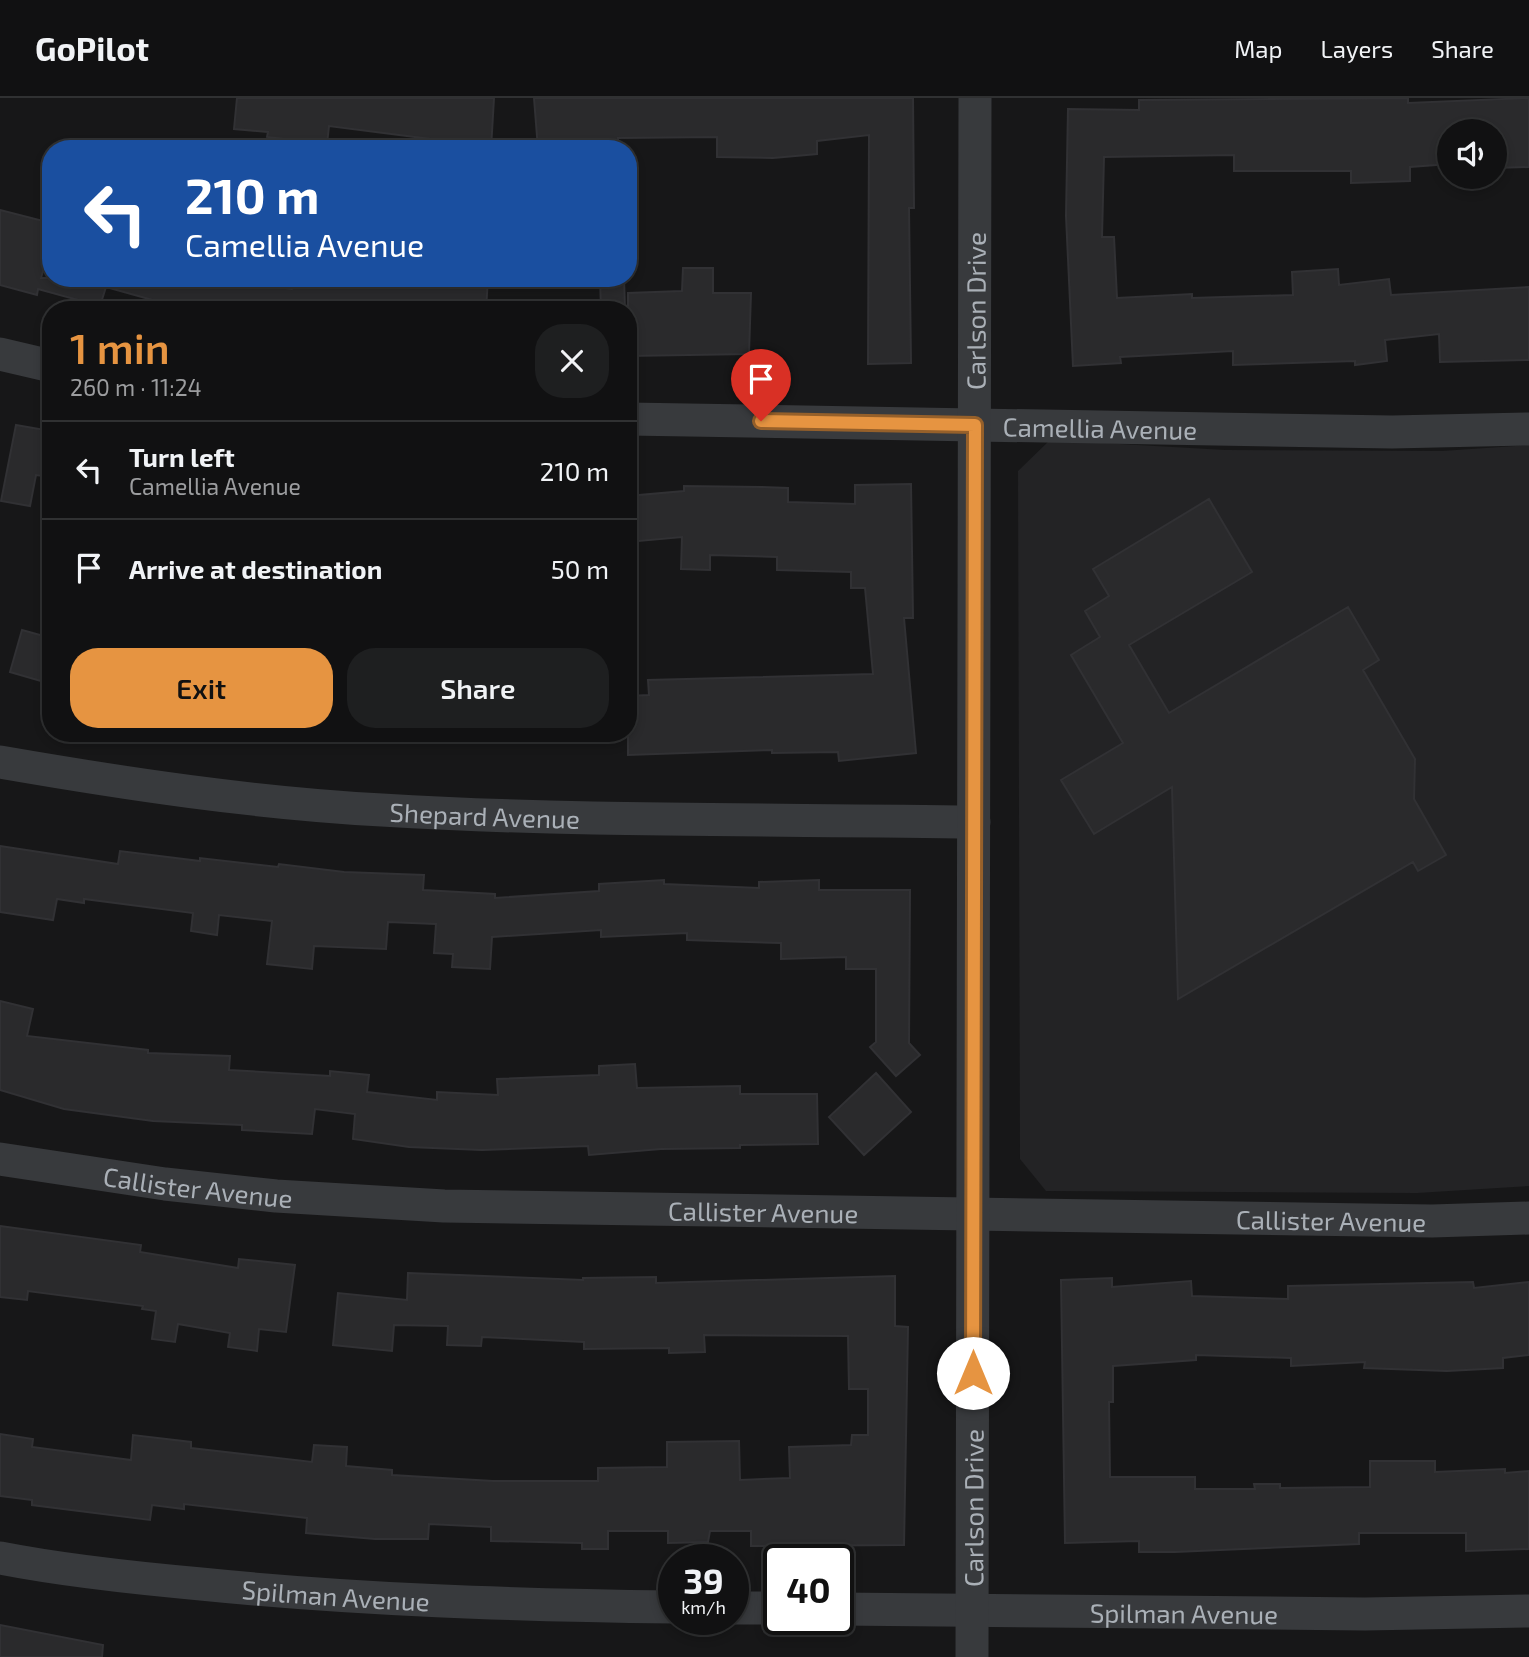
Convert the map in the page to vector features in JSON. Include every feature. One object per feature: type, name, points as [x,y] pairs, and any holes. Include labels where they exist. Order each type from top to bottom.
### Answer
[{"type":"street","name":"Carlson Drive","points":[[972,1657],[975,98]]},
{"type":"street","points":[[0,354],[42,364]]},
{"type":"street","name":"Camellia Avenue","points":[[637,419],[1392,432],[1529,429]]},
{"type":"street","name":"Shepard Avenue","points":[[0,762],[125,784],[241,799],[383,810],[974,822]]},
{"type":"street","name":"Callister Avenue","points":[[0,1159],[165,1184],[276,1196],[444,1206],[1432,1221],[1529,1218]]},
{"type":"street","name":"Spilman Avenue","points":[[0,1558],[141,1578],[340,1598],[481,1605],[658,1607]]},
{"type":"street","name":"Spilman Avenue","points":[[854,1609],[1366,1614],[1529,1611]]},
{"type":"shaded area","points":[[1050,440],[1225,450],[1442,451],[1529,445],[1529,1186],[1417,1193],[1046,1191],[1020,1159],[1018,471]]},
{"type":"building","points":[[237,98],[494,98],[492,140],[438,140],[329,126],[327,140],[293,140],[267,137],[268,132],[234,129]]},
{"type":"building","points":[[534,98],[913,98],[914,208],[909,208],[911,363],[868,364],[869,135],[817,141],[817,154],[773,158],[717,157],[717,137],[537,140]]},
{"type":"building","points":[[1408,98],[1408,103],[1529,98],[1529,167],[1507,168],[1507,119],[1437,119],[1437,165],[1410,167],[1410,181],[1351,183],[1351,171],[1234,171],[1234,155],[1104,157],[1102,237],[1114,237],[1117,298],[1192,294],[1192,298],[1293,295],[1292,272],[1338,269],[1339,285],[1389,279],[1391,295],[1529,287],[1529,360],[1440,362],[1439,334],[1385,340],[1387,361],[1355,365],[1355,361],[1233,365],[1233,351],[1120,357],[1121,363],[1073,366],[1066,216],[1068,109],[1139,110],[1139,100]]},
{"type":"building","points":[[0,210],[42,221],[42,287],[106,287],[102,301],[82,301],[38,289],[37,295],[0,285]]},
{"type":"building","points":[[683,268],[713,268],[713,293],[751,293],[749,354],[637,356],[637,301],[628,301],[628,293],[682,291]]},
{"type":"building","points":[[106,287],[487,287],[487,301],[156,301]]},
{"type":"building","points":[[600,287],[624,287],[625,301],[601,301]]},
{"type":"building","points":[[16,425],[42,429],[42,476],[36,475],[30,506],[1,501]]},
{"type":"building","points":[[911,484],[913,618],[904,618],[916,753],[839,761],[838,752],[772,753],[772,750],[628,755],[628,742],[637,742],[637,696],[649,695],[648,680],[873,674],[865,588],[851,588],[851,572],[777,570],[777,557],[710,555],[710,570],[681,569],[682,537],[637,541],[637,495],[684,491],[684,486],[788,488],[788,502],[855,504],[855,485]]},
{"type":"building","points":[[1209,499],[1252,572],[1129,645],[1169,713],[1348,607],[1379,660],[1363,670],[1415,759],[1414,799],[1446,855],[1418,871],[1413,862],[1178,999],[1172,787],[1094,834],[1061,780],[1123,743],[1071,655],[1100,637],[1085,611],[1109,596],[1093,569]]},
{"type":"building","points":[[22,630],[42,636],[42,681],[10,672]]},
{"type":"building","points":[[0,846],[118,864],[120,851],[200,861],[200,858],[278,867],[279,864],[344,872],[424,875],[423,890],[495,894],[495,898],[599,891],[599,884],[664,880],[664,884],[759,888],[759,882],[819,880],[819,890],[910,890],[909,1043],[920,1055],[896,1076],[870,1047],[876,1042],[876,969],[846,969],[846,957],[781,959],[781,943],[687,940],[687,933],[601,937],[601,930],[492,937],[490,969],[452,967],[453,954],[434,953],[436,924],[388,922],[386,949],[314,946],[312,969],[267,964],[272,921],[219,915],[217,935],[191,931],[193,913],[84,899],[84,903],[57,899],[53,920],[0,912]]},
{"type":"building","points":[[0,1001],[33,1009],[27,1036],[148,1050],[148,1053],[230,1056],[229,1070],[330,1076],[330,1071],[369,1075],[367,1092],[437,1100],[437,1092],[498,1095],[497,1079],[599,1075],[599,1066],[635,1064],[637,1088],[740,1086],[740,1094],[817,1094],[818,1144],[740,1145],[740,1148],[661,1149],[589,1155],[588,1146],[482,1150],[409,1147],[353,1139],[355,1114],[315,1109],[312,1134],[242,1130],[242,1125],[153,1121],[64,1109],[0,1090]]},
{"type":"building","points":[[876,1073],[911,1112],[864,1155],[829,1117]]},
{"type":"building","points":[[0,1226],[141,1245],[140,1252],[238,1268],[239,1259],[295,1265],[286,1332],[259,1329],[257,1351],[228,1347],[230,1333],[178,1324],[175,1342],[152,1339],[156,1311],[142,1309],[143,1306],[28,1291],[27,1300],[0,1297]]},
{"type":"building","points":[[408,1273],[583,1280],[656,1277],[656,1283],[895,1276],[895,1326],[908,1327],[904,1545],[751,1546],[751,1531],[710,1531],[708,1542],[668,1543],[668,1531],[608,1531],[608,1549],[582,1549],[582,1543],[491,1541],[491,1527],[429,1524],[428,1539],[375,1539],[306,1533],[307,1518],[184,1504],[184,1509],[152,1505],[150,1520],[32,1505],[32,1500],[0,1496],[0,1434],[33,1439],[32,1447],[131,1460],[133,1435],[191,1442],[191,1448],[312,1462],[314,1445],[347,1447],[346,1466],[392,1470],[392,1475],[493,1481],[598,1481],[598,1468],[667,1467],[667,1442],[739,1441],[740,1480],[790,1478],[789,1447],[851,1445],[852,1435],[868,1435],[868,1389],[849,1389],[848,1336],[704,1335],[705,1352],[669,1353],[669,1348],[584,1349],[584,1342],[482,1337],[481,1346],[447,1345],[448,1326],[394,1325],[392,1351],[333,1345],[338,1293],[407,1300]]},
{"type":"building","points":[[1112,1278],[1112,1287],[1191,1281],[1192,1296],[1288,1299],[1288,1286],[1473,1282],[1474,1288],[1529,1282],[1529,1355],[1503,1358],[1503,1368],[1447,1371],[1364,1368],[1365,1362],[1291,1366],[1291,1358],[1196,1355],[1196,1360],[1113,1366],[1113,1402],[1109,1402],[1110,1477],[1195,1477],[1195,1489],[1255,1489],[1254,1484],[1280,1484],[1280,1488],[1370,1487],[1370,1461],[1435,1461],[1435,1472],[1505,1469],[1505,1473],[1529,1471],[1529,1549],[1466,1551],[1466,1533],[1359,1533],[1359,1544],[1175,1552],[1139,1552],[1139,1541],[1065,1543],[1061,1280]]},
{"type":"building","points":[[0,1625],[103,1645],[102,1657],[0,1657]]},
{"type":"route","points":[[761,421],[975,425],[973,1373]]}]
